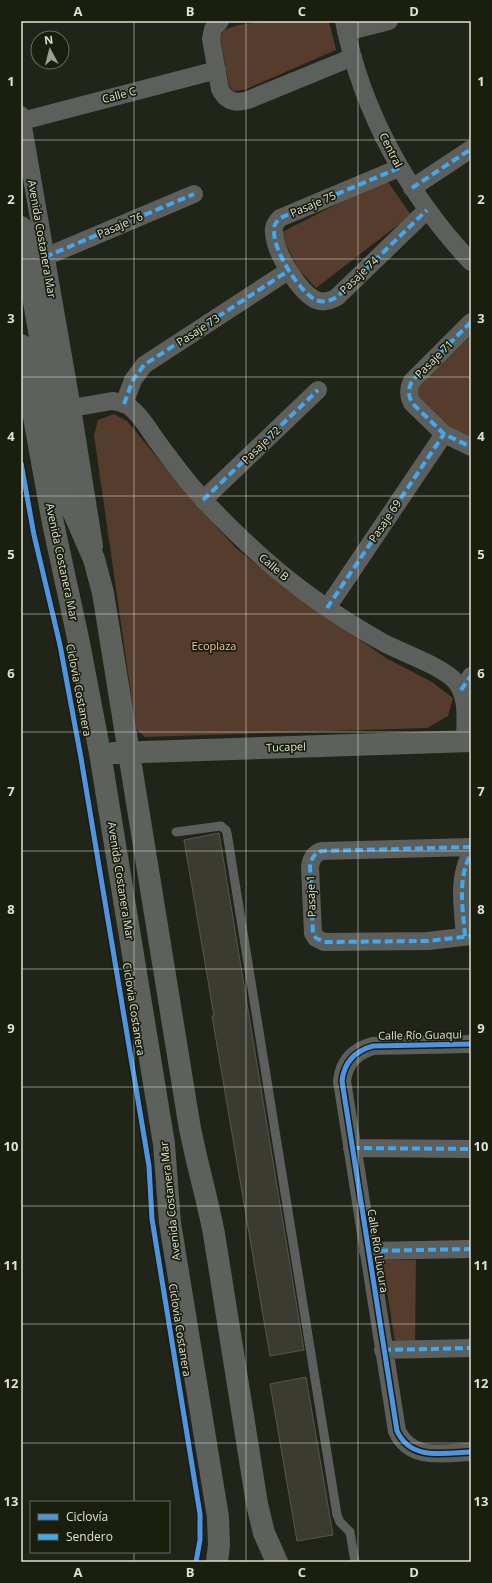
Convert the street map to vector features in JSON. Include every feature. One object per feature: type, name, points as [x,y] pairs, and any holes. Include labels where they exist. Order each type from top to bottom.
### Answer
[{"type":"main road","name":"Avenida Costanera Mar","points":[[21,227],[66,487],[71,506],[94,559],[98,576],[129,752],[191,1135],[214,1234],[257,1504],[264,1534],[277,1562]]},
{"type":"main road","name":"Avenida Costanera Mar","points":[[21,345],[52,517],[78,638],[100,753],[164,1144],[170,1223],[218,1517],[219,1545],[217,1562]]},
{"type":"main road","name":"Tucapel","points":[[100,753],[468,741]]},
{"type":"street","points":[[220,21],[216,25],[212,34],[217,70],[223,94],[231,101],[242,102],[353,57]]},
{"type":"street","points":[[345,27],[389,21]]},
{"type":"street","name":"Central","points":[[345,27],[353,57],[374,117],[399,168],[427,210],[449,239],[471,262]]},
{"type":"street","name":"Calle C","points":[[22,118],[217,70]]},
{"type":"street","name":"Avenida Costanera Mar","points":[[22,118],[72,408],[98,576]]},
{"type":"street","points":[[412,188],[471,149]]},
{"type":"street","name":"Pasaje 75","points":[[288,271],[274,237],[275,225],[280,218],[399,168]]},
{"type":"street","name":"Pasaje 76","points":[[46,257],[194,194]]},
{"type":"street","name":"Pasaje 74","points":[[288,271],[312,297],[320,301],[331,300],[336,297],[427,210]]},
{"type":"street","name":"Pasaje 73","points":[[124,404],[133,380],[144,365],[288,271]]},
{"type":"street","name":"Pasaje 71","points":[[444,434],[412,403],[409,398],[409,386],[412,381],[471,322]]},
{"type":"street","name":"Pasaje 72","points":[[203,500],[318,390]]},
{"type":"street","points":[[72,408],[105,401],[124,404]]},
{"type":"street","name":"Calle B","points":[[124,404],[131,407],[141,419],[181,474],[203,500],[264,559],[326,608],[386,644],[466,683],[465,704],[468,741]]},
{"type":"street","points":[[444,434],[471,447]]},
{"type":"street","name":"Pasaje 69","points":[[326,608],[444,434]]},
{"type":"street","name":"Pasaje 1","points":[[468,936],[428,941],[324,942],[316,938],[313,933],[310,867],[312,858],[318,852],[322,851],[471,847]]},
{"type":"street","points":[[468,936],[462,882],[466,864],[471,854]]},
{"type":"street","name":"Calle Río Guaqui","points":[[349,1060],[356,1053],[373,1046],[471,1044]]},
{"type":"street","name":"Calle Río Liucura","points":[[349,1060],[343,1073],[342,1081],[383,1350],[397,1431],[400,1438],[412,1449],[426,1453],[471,1452]]},
{"type":"street","points":[[352,1148],[471,1149]]},
{"type":"street","points":[[368,1251],[471,1249]]},
{"type":"street","points":[[383,1350],[471,1348]]},
{"type":"lane","points":[[176,832],[221,826],[227,832],[337,1514],[340,1522],[347,1527],[350,1532],[355,1562]]},
{"type":"green space","points":[[266,21],[329,21],[336,50],[244,90],[233,91],[229,85],[220,38],[224,30],[238,25]]},
{"type":"green space","points":[[386,179],[411,215],[316,288],[299,270],[280,233]]},
{"type":"green space","points":[[471,330],[471,443],[458,438],[415,398],[414,387]]},
{"type":"green space","name":"Ecoplaza","points":[[114,414],[127,421],[193,501],[235,547],[284,587],[386,658],[432,682],[453,698],[448,716],[427,728],[145,737],[136,729],[94,435],[98,420]]},
{"type":"green space","points":[[382,1260],[416,1260],[415,1342],[395,1342]]},
{"type":"building","points":[[219,833],[304,1350],[270,1356],[212,1016],[214,1016],[184,840]]},
{"type":"building","points":[[306,1377],[333,1535],[297,1541],[270,1384]]},
{"type":"marked path","points":[[412,188],[471,149]]},
{"type":"marked path","points":[[399,168],[280,218],[274,228],[275,240],[278,250],[295,280],[309,296],[316,300],[332,300],[337,297],[427,210]]},
{"type":"marked path","points":[[45,257],[194,194]]},
{"type":"marked path","points":[[124,404],[133,380],[144,365],[288,271]]},
{"type":"marked path","points":[[471,322],[412,381],[409,392],[412,403],[444,434],[471,447]]},
{"type":"marked path","points":[[203,500],[318,390]]},
{"type":"marked path","points":[[327,608],[444,434]]},
{"type":"marked path","points":[[461,690],[471,676]]},
{"type":"marked path","points":[[471,847],[322,851],[313,857],[310,867],[313,933],[316,938],[324,942],[428,941],[471,936]]},
{"type":"marked path","points":[[465,936],[462,905],[462,883],[471,854]]},
{"type":"marked path","points":[[352,1148],[471,1149]]},
{"type":"marked path","points":[[368,1251],[471,1249]]},
{"type":"marked path","points":[[383,1350],[471,1348]]},
{"type":"cycle path","name":"Ciclovia Costanera","points":[[21,463],[34,535],[60,645],[81,758],[149,1166],[152,1219],[200,1514],[200,1540],[196,1562]]},
{"type":"cycle path","points":[[471,1044],[373,1046],[361,1051],[352,1058],[345,1068],[342,1081],[397,1431],[403,1441],[419,1451],[439,1454],[471,1452]]}]
